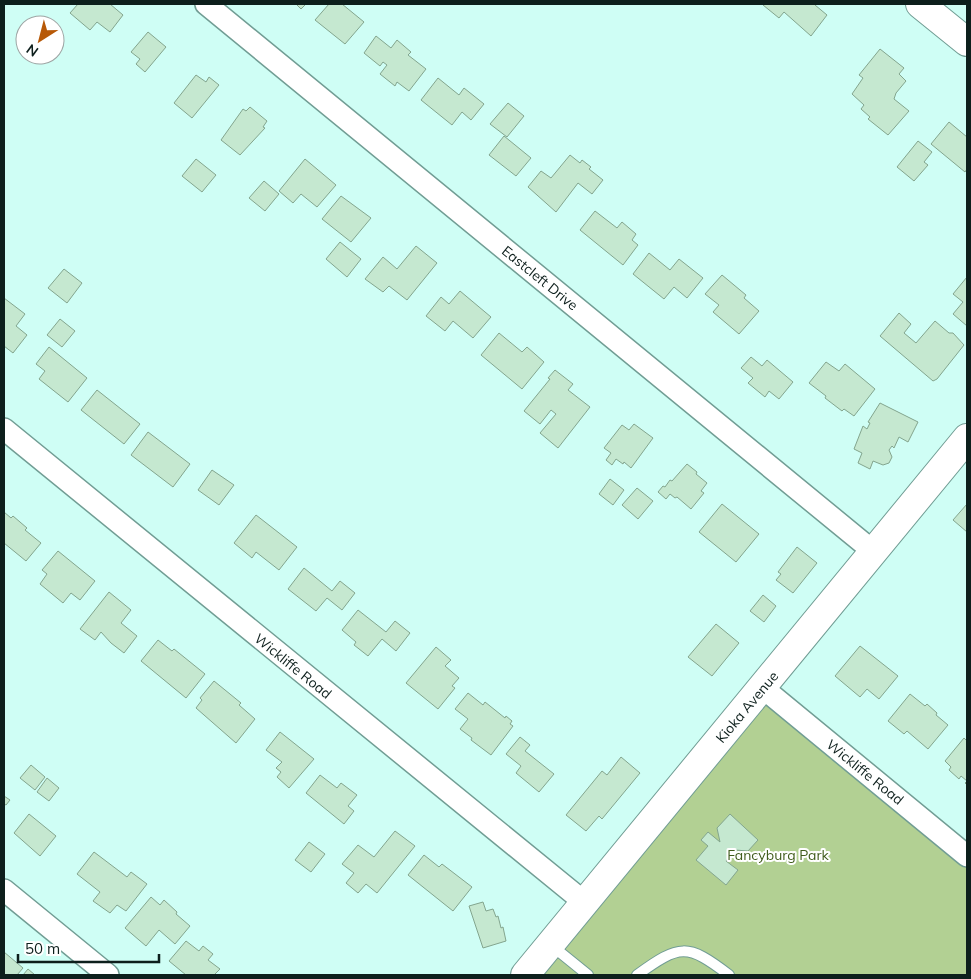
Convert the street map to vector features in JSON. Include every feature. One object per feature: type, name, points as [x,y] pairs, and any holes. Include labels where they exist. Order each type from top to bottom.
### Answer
[{"type":"street","name":"Eastcleft Drive","points":[[206,4],[874,552]]},
{"type":"street","points":[[920,4],[967,42]]},
{"type":"street","name":"Wickliffe Road","points":[[4,429],[584,902]]},
{"type":"street","name":"Kioka Avenue","points":[[525,975],[967,438]]},
{"type":"street","name":"Wickliffe Road","points":[[763,688],[967,856]]},
{"type":"street","points":[[4,890],[108,975]]},
{"type":"lane","points":[[550,944],[588,975]]},
{"type":"lane","points":[[637,975],[670,954],[688,950],[704,957],[729,975]]},
{"type":"green space","name":"Fancyburg Park","points":[[763,688],[967,856],[967,975],[525,975]]},
{"type":"building","points":[[78,4],[110,4],[123,15],[110,32],[97,22],[90,30],[70,13]]},
{"type":"building","points":[[296,4],[306,4],[301,9]]},
{"type":"building","points":[[329,4],[342,4],[364,22],[345,44],[315,20]]},
{"type":"building","points":[[764,4],[816,4],[827,15],[811,36],[784,12],[779,18]]},
{"type":"building","points":[[148,32],[166,47],[145,72],[136,64],[140,59],[131,52]]},
{"type":"building","points":[[376,36],[391,48],[397,40],[411,52],[408,55],[426,69],[409,91],[397,82],[395,86],[380,74],[387,65],[383,62],[380,66],[364,53]]},
{"type":"building","points":[[880,49],[904,68],[899,74],[906,81],[896,93],[894,99],[909,111],[888,135],[868,119],[870,117],[861,109],[864,105],[852,94],[863,78],[859,75]]},
{"type":"building","points":[[196,75],[206,82],[209,77],[219,85],[192,118],[174,103]]},
{"type":"building","points":[[438,78],[459,95],[464,88],[484,104],[471,120],[462,112],[452,125],[421,100]]},
{"type":"building","points":[[508,103],[524,116],[507,137],[490,124]]},
{"type":"building","points":[[250,107],[267,121],[263,127],[265,128],[240,155],[221,140],[243,109],[246,111]]},
{"type":"building","points":[[949,122],[967,137],[967,169],[965,172],[931,144]]},
{"type":"building","points":[[504,136],[531,158],[516,176],[489,155]]},
{"type":"building","points":[[918,141],[932,152],[924,162],[928,165],[914,181],[897,167]]},
{"type":"building","points":[[570,155],[580,163],[582,160],[591,167],[589,169],[603,180],[592,194],[578,183],[556,212],[528,187],[541,171],[551,178]]},
{"type":"building","points":[[196,159],[216,175],[202,192],[182,176]]},
{"type":"building","points":[[305,159],[336,185],[317,207],[301,194],[293,203],[279,191]]},
{"type":"building","points":[[264,181],[279,194],[265,211],[249,198]]},
{"type":"building","points":[[341,196],[371,218],[351,242],[322,219]]},
{"type":"building","points":[[595,211],[617,228],[622,222],[636,234],[632,240],[638,245],[623,265],[580,230]]},
{"type":"building","points":[[340,242],[361,259],[347,277],[326,259]]},
{"type":"building","points":[[416,246],[437,263],[407,300],[389,286],[383,292],[365,279],[383,257],[397,269]]},
{"type":"building","points":[[649,253],[670,270],[679,259],[703,278],[687,298],[674,287],[664,299],[633,274]]},
{"type":"building","points":[[64,269],[82,283],[67,303],[48,288]]},
{"type":"building","points":[[722,275],[746,295],[744,298],[759,311],[739,334],[713,312],[719,305],[705,294]]},
{"type":"building","points":[[967,277],[967,326],[953,314],[963,302],[953,294]]},
{"type":"building","points":[[460,291],[491,317],[473,338],[453,321],[445,331],[426,316],[441,297],[449,304]]},
{"type":"building","points":[[4,298],[25,314],[16,326],[27,335],[13,353],[4,346]]},
{"type":"building","points":[[899,313],[911,324],[904,333],[916,343],[935,321],[949,333],[953,333],[964,345],[937,379],[933,381],[880,336]]},
{"type":"building","points":[[60,319],[75,331],[62,347],[47,335]]},
{"type":"building","points":[[499,333],[522,352],[527,347],[544,362],[522,389],[481,355]]},
{"type":"building","points":[[49,347],[87,378],[68,402],[39,379],[45,371],[36,364]]},
{"type":"building","points":[[751,357],[762,366],[767,360],[793,382],[779,399],[769,391],[765,397],[748,383],[753,378],[741,368]]},
{"type":"building","points":[[826,362],[839,371],[845,364],[875,389],[854,416],[844,409],[842,411],[809,383]]},
{"type":"building","points":[[555,370],[573,384],[568,390],[590,407],[558,448],[540,433],[556,414],[551,410],[540,424],[524,411]]},
{"type":"building","points":[[97,390],[140,424],[124,444],[81,410]]},
{"type":"building","points":[[880,403],[918,422],[908,442],[899,437],[894,448],[892,446],[889,450],[892,457],[889,463],[883,465],[873,461],[870,469],[858,463],[862,453],[854,449],[863,426],[867,429],[870,423],[868,422]]},
{"type":"building","points":[[634,424],[653,438],[631,468],[624,462],[623,464],[616,459],[612,465],[606,460],[611,453],[604,448],[622,425],[629,430]]},
{"type":"building","points":[[148,432],[190,464],[173,487],[131,455]]},
{"type":"building","points":[[687,464],[707,483],[701,491],[704,493],[691,509],[677,497],[675,498],[670,494],[666,499],[658,492],[670,480],[672,481]]},
{"type":"building","points":[[212,470],[234,485],[219,505],[198,490]]},
{"type":"building","points":[[610,479],[624,490],[613,505],[599,494]]},
{"type":"building","points":[[637,488],[653,501],[638,519],[622,505]]},
{"type":"building","points":[[722,504],[759,534],[736,562],[699,532]]},
{"type":"building","points":[[967,504],[967,532],[953,520]]},
{"type":"building","points":[[4,512],[11,518],[13,516],[27,528],[25,530],[41,543],[26,561],[4,543]]},
{"type":"building","points":[[256,515],[297,547],[279,570],[256,552],[252,558],[234,543]]},
{"type":"building","points":[[797,547],[817,563],[793,593],[776,580],[781,574],[778,572]]},
{"type":"building","points":[[58,551],[95,581],[80,600],[71,593],[63,603],[40,584],[47,574],[42,570]]},
{"type":"building","points":[[304,568],[332,591],[340,581],[355,593],[342,610],[327,598],[316,611],[288,589]]},
{"type":"building","points":[[109,592],[131,610],[121,623],[137,636],[124,653],[101,632],[95,640],[80,629]]},
{"type":"building","points":[[763,595],[776,606],[764,622],[750,611]]},
{"type":"building","points":[[358,610],[386,632],[395,621],[410,633],[396,651],[382,639],[368,656],[354,645],[356,642],[342,630]]},
{"type":"building","points":[[716,624],[739,643],[712,676],[688,657]]},
{"type":"building","points":[[158,640],[172,651],[174,649],[205,674],[186,698],[141,661]]},
{"type":"building","points":[[860,646],[898,676],[879,699],[867,689],[860,697],[835,676]]},
{"type":"building","points":[[436,647],[451,660],[445,666],[459,678],[452,686],[455,688],[438,709],[406,683]]},
{"type":"building","points":[[214,681],[241,703],[239,705],[255,719],[236,743],[196,708],[202,700],[200,698]]},
{"type":"building","points":[[468,693],[483,705],[485,702],[505,718],[506,716],[512,721],[510,724],[513,726],[491,755],[460,729],[468,719],[455,709]]},
{"type":"building","points":[[910,694],[925,706],[927,704],[948,725],[928,749],[907,731],[904,734],[888,721]]},
{"type":"building","points":[[280,732],[314,759],[289,788],[277,777],[281,772],[276,768],[282,762],[266,750]]},
{"type":"building","points":[[520,737],[530,745],[525,751],[554,774],[539,792],[516,773],[521,766],[506,754]]},
{"type":"building","points":[[964,738],[967,741],[967,781],[961,776],[959,779],[949,770],[951,767],[945,761]]},
{"type":"building","points":[[621,757],[640,773],[602,819],[599,816],[586,831],[566,815],[602,771],[607,775]]},
{"type":"building","points":[[31,765],[45,777],[35,790],[20,778]]},
{"type":"building","points":[[320,775],[337,788],[341,783],[357,795],[348,806],[354,811],[344,824],[306,793]]},
{"type":"building","points":[[47,778],[59,788],[49,801],[37,792]]},
{"type":"building","points":[[4,796],[10,800],[6,805],[4,804]]},
{"type":"building","points":[[29,814],[56,836],[40,856],[14,833]]},
{"type":"building","points":[[730,814],[758,840],[748,851],[735,850],[726,861],[738,870],[726,885],[696,860],[708,846],[701,840],[708,832],[720,842],[717,828]]},
{"type":"building","points":[[395,831],[415,846],[377,893],[366,884],[358,893],[346,883],[354,873],[342,864],[358,845],[374,857]]},
{"type":"building","points":[[309,842],[325,854],[311,872],[295,860]]},
{"type":"building","points":[[94,852],[127,877],[131,872],[147,884],[126,911],[117,905],[110,913],[93,901],[100,892],[77,874]]},
{"type":"building","points":[[424,855],[439,867],[442,864],[472,887],[453,911],[408,875]]},
{"type":"building","points":[[151,897],[160,905],[164,900],[190,926],[175,944],[159,930],[146,946],[125,928]]},
{"type":"building","points":[[483,902],[486,911],[493,909],[496,917],[498,916],[506,941],[483,948],[469,906]]},
{"type":"building","points":[[186,941],[199,951],[203,946],[213,954],[208,960],[220,969],[214,975],[186,975],[169,961]]},
{"type":"building","points":[[4,952],[23,968],[17,975],[4,975]]},
{"type":"building","points":[[28,969],[35,975],[23,975]]}]
